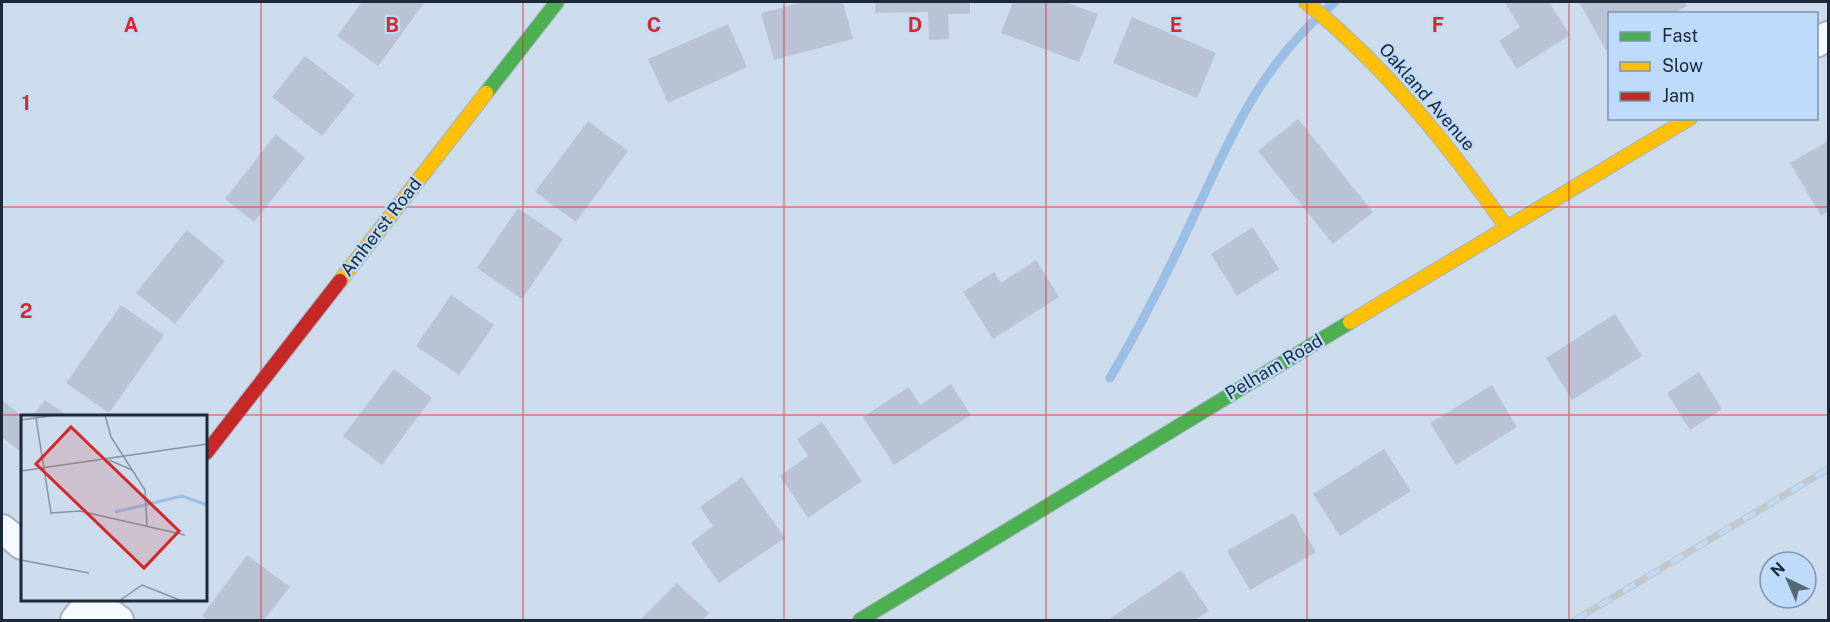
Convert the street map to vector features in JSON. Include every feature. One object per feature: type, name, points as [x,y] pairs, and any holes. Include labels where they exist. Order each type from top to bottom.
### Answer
[{"type":"street","name":"Amherst Road","points":[[207,452],[557,2]]},
{"type":"street","name":"Oakland Avenue","points":[[1306,2],[1335,23],[1388,77],[1453,152],[1507,228]]},
{"type":"street","name":"Pelham Road","points":[[860,621],[1128,455],[1687,120]]},
{"type":"street","points":[[2,529],[21,544]]},
{"type":"street","points":[[75,621],[91,601]]},
{"type":"street","points":[[93,601],[119,621]]},
{"type":"building","points":[[362,2],[425,2],[378,66],[337,36]]},
{"type":"building","points":[[804,2],[843,2],[853,39],[774,60],[761,13]]},
{"type":"building","points":[[875,2],[970,2],[970,14],[948,14],[949,39],[929,40],[928,12],[875,13]]},
{"type":"building","points":[[1013,2],[1065,2],[1098,14],[1079,62],[1001,33]]},
{"type":"building","points":[[1504,2],[1549,2],[1570,35],[1517,69],[1499,41],[1520,27]]},
{"type":"building","points":[[1579,2],[1684,2],[1687,6],[1676,12],[1608,12],[1608,49],[1606,50]]},
{"type":"building","points":[[1132,17],[1216,53],[1197,98],[1113,63]]},
{"type":"building","points":[[728,24],[747,67],[668,103],[648,59]]},
{"type":"building","points":[[305,56],[355,95],[322,136],[272,97]]},
{"type":"building","points":[[1298,119],[1373,212],[1333,244],[1258,151]]},
{"type":"building","points":[[588,121],[628,151],[576,222],[535,192]]},
{"type":"building","points":[[276,134],[305,158],[254,222],[225,199]]},
{"type":"building","points":[[1828,141],[1828,211],[1821,216],[1790,163]]},
{"type":"building","points":[[518,208],[563,239],[522,299],[477,268]]},
{"type":"building","points":[[1253,227],[1279,269],[1237,296],[1211,254]]},
{"type":"building","points":[[187,230],[225,261],[175,324],[136,293]]},
{"type":"building","points":[[1036,260],[1059,297],[993,339],[963,292],[994,272],[1001,283]]},
{"type":"building","points":[[451,295],[494,325],[459,375],[416,346]]},
{"type":"building","points":[[121,305],[164,335],[109,413],[66,383]]},
{"type":"building","points":[[1615,314],[1642,356],[1572,400],[1546,358]]},
{"type":"building","points":[[394,369],[432,398],[382,465],[343,436]]},
{"type":"building","points":[[1699,372],[1722,409],[1690,430],[1667,393]]},
{"type":"building","points":[[951,384],[971,415],[894,465],[863,417],[909,387],[920,405]]},
{"type":"building","points":[[1492,385],[1517,427],[1456,465],[1430,423]]},
{"type":"building","points":[[2,400],[21,415],[21,452],[2,437]]},
{"type":"building","points":[[45,400],[67,415],[33,415]]},
{"type":"building","points":[[822,422],[862,481],[808,518],[780,476],[808,456],[797,439]]},
{"type":"building","points":[[1384,449],[1411,491],[1340,536],[1313,494]]},
{"type":"building","points":[[742,477],[785,538],[719,583],[691,543],[713,526],[700,507]]},
{"type":"building","points":[[1293,513],[1316,552],[1250,590],[1227,551]]},
{"type":"building","points":[[247,555],[290,587],[264,620],[208,620],[202,616]]},
{"type":"building","points":[[1181,570],[1209,611],[1195,620],[1108,620]]},
{"type":"building","points":[[677,583],[709,613],[702,620],[640,620]]},
{"type":"waterway","points":[[1110,378],[1153,300],[1250,102],[1287,50],[1335,2]]},
{"type":"railway","points":[[1575,620],[1828,469]]},
{"type":"traffic: fast","points":[[486,93],[557,2]]},
{"type":"traffic: fast","points":[[860,620],[1350,322]]},
{"type":"traffic: slow","points":[[1306,2],[1363,53],[1414,108],[1462,166],[1507,228]]},
{"type":"traffic: slow","points":[[340,281],[486,93]]},
{"type":"traffic: slow","points":[[1350,322],[1687,120]]},
{"type":"traffic: jam","points":[[207,452],[340,281]]}]
